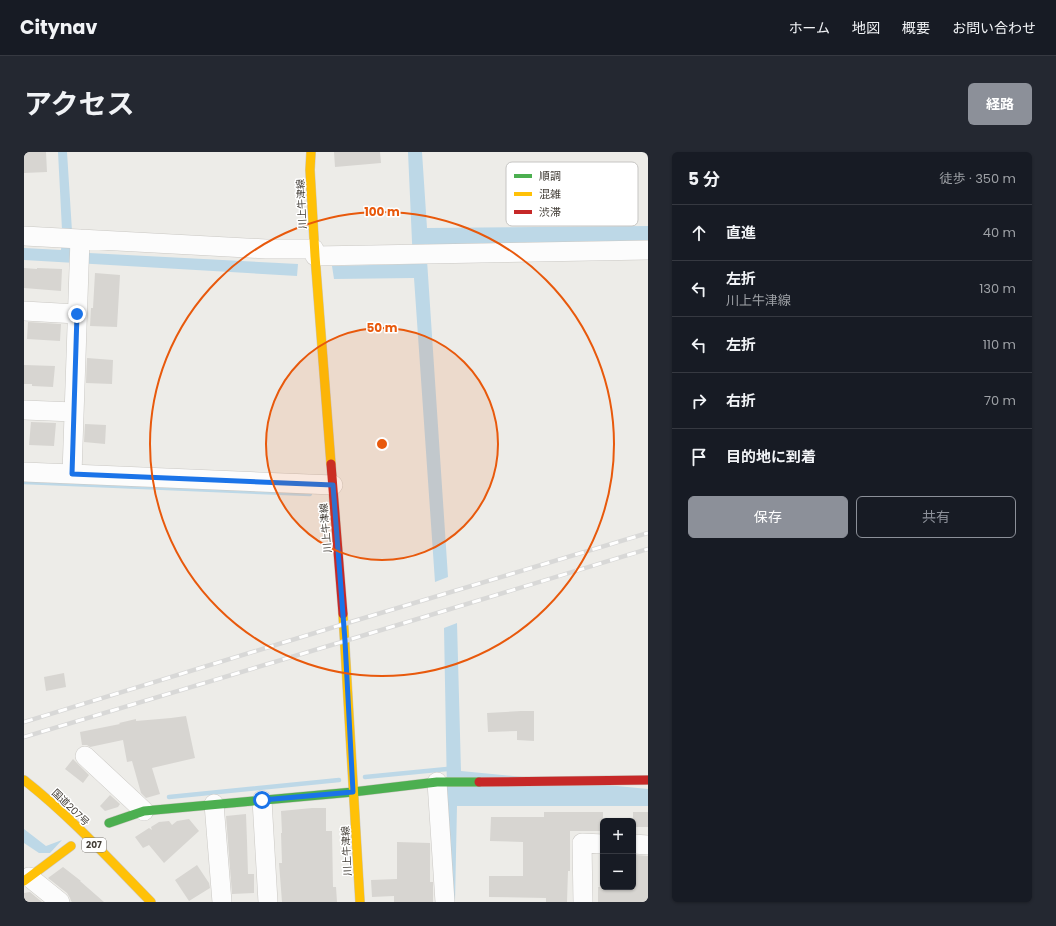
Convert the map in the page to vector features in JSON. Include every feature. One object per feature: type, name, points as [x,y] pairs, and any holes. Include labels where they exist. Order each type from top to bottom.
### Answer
[{"type":"main road","name":"川上牛津線","points":[[311,152],[310,170],[314,253],[345,641],[360,902]]},
{"type":"main road","name":"国道207号","points":[[24,780],[37,790],[62,814],[151,902]]},
{"type":"main road","points":[[109,823],[144,811],[353,792],[437,782],[648,780]]},
{"type":"main road","points":[[26,879],[71,846]]},
{"type":"street","points":[[24,236],[314,253],[408,255],[648,250]]},
{"type":"street","points":[[72,474],[80,239]]},
{"type":"street","points":[[24,311],[77,314]]},
{"type":"street","points":[[24,410],[74,412]]},
{"type":"street","points":[[24,472],[333,485]]},
{"type":"street","points":[[85,756],[144,811]]},
{"type":"street","points":[[437,782],[445,902]]},
{"type":"street","points":[[262,800],[268,902]]},
{"type":"street","points":[[214,804],[222,902]]},
{"type":"street","points":[[583,902],[582,843],[600,844]]},
{"type":"street","points":[[636,844],[648,844]]},
{"type":"street","points":[[26,879],[60,902]]},
{"type":"water","points":[[58,152],[67,152],[72,231],[70,252],[298,264],[297,276],[24,260],[24,248],[61,250],[62,230]]},
{"type":"water","points":[[408,152],[422,152],[427,228],[648,226],[648,241],[426,245],[448,577],[435,582],[414,278],[334,279],[332,266],[413,264]]},
{"type":"water","points":[[457,623],[461,771],[648,789],[648,806],[457,806],[455,902],[449,902],[444,628]]},
{"type":"water","points":[[24,829],[46,846],[62,840],[50,853],[39,853],[24,843]]},
{"type":"building","points":[[24,152],[46,152],[47,172],[24,173]]},
{"type":"building","points":[[334,152],[380,152],[381,163],[335,167]]},
{"type":"building","points":[[24,268],[62,269],[61,291],[24,288]]},
{"type":"building","points":[[95,273],[120,275],[117,327],[90,326],[91,308],[93,308]]},
{"type":"building","points":[[28,322],[61,324],[60,341],[27,339]]},
{"type":"building","points":[[87,358],[113,360],[112,384],[86,383]]},
{"type":"building","points":[[24,365],[55,366],[53,387],[24,384]]},
{"type":"building","points":[[31,422],[56,423],[54,446],[29,445]]},
{"type":"building","points":[[85,424],[106,425],[105,444],[84,442]]},
{"type":"building","points":[[64,673],[66,687],[46,691],[44,677]]},
{"type":"building","points":[[534,711],[534,741],[517,740],[517,731],[488,732],[487,713]]},
{"type":"building","points":[[186,716],[195,758],[152,768],[160,794],[146,798],[141,793],[132,761],[127,762],[123,740],[90,747],[87,745],[82,745],[80,732],[120,724],[119,723],[136,719],[136,721]]},
{"type":"building","points":[[73,759],[89,775],[83,783],[65,769]]},
{"type":"building","points":[[110,795],[120,804],[118,807],[105,811],[100,806]]},
{"type":"building","points":[[326,808],[326,831],[332,831],[333,887],[336,887],[337,902],[282,902],[279,863],[282,863],[281,811]]},
{"type":"building","points":[[544,812],[603,812],[603,818],[600,818],[600,831],[570,831],[570,871],[568,871],[567,902],[546,902],[546,898],[489,897],[489,876],[523,876],[523,842],[490,841],[491,817],[544,817]]},
{"type":"building","points":[[633,812],[648,812],[648,827],[636,827],[636,818],[633,818]]},
{"type":"building","points":[[246,814],[248,874],[254,874],[254,893],[232,894],[226,816]]},
{"type":"building","points":[[189,819],[199,831],[164,863],[149,845],[143,848],[135,837],[149,828],[152,830],[151,827],[159,822],[169,821],[172,825],[177,821]]},
{"type":"building","points":[[397,842],[430,843],[430,882],[433,882],[433,902],[394,902],[394,896],[372,897],[371,880],[397,879]]},
{"type":"building","points":[[636,855],[648,856],[648,902],[598,902],[598,887],[600,887],[600,890],[636,890]]},
{"type":"building","points":[[197,865],[209,883],[210,888],[189,901],[175,880]]},
{"type":"building","points":[[63,867],[104,902],[72,902],[67,893],[48,878]]},
{"type":"building","points":[[30,892],[42,902],[24,902],[24,893]]},
{"type":"waterway","points":[[24,482],[310,494]]},
{"type":"waterway","points":[[365,777],[447,769]]},
{"type":"waterway","points":[[169,797],[339,780]]},
{"type":"railway","points":[[24,722],[648,533]]},
{"type":"railway","points":[[24,737],[648,549]]},
{"type":"traffic: fast","points":[[109,823],[144,811],[353,792],[437,782],[479,782]]},
{"type":"traffic: slow","points":[[311,152],[310,170],[315,256],[331,464]]},
{"type":"traffic: slow","points":[[343,614],[360,902]]},
{"type":"traffic: slow","points":[[24,780],[74,823],[151,902]]},
{"type":"traffic: slow","points":[[24,881],[71,846]]},
{"type":"traffic: jam","points":[[331,464],[343,614]]},
{"type":"traffic: jam","points":[[479,782],[648,780]]},
{"type":"route","points":[[77,314],[72,474],[333,485],[345,641],[353,792],[262,800]]}]
